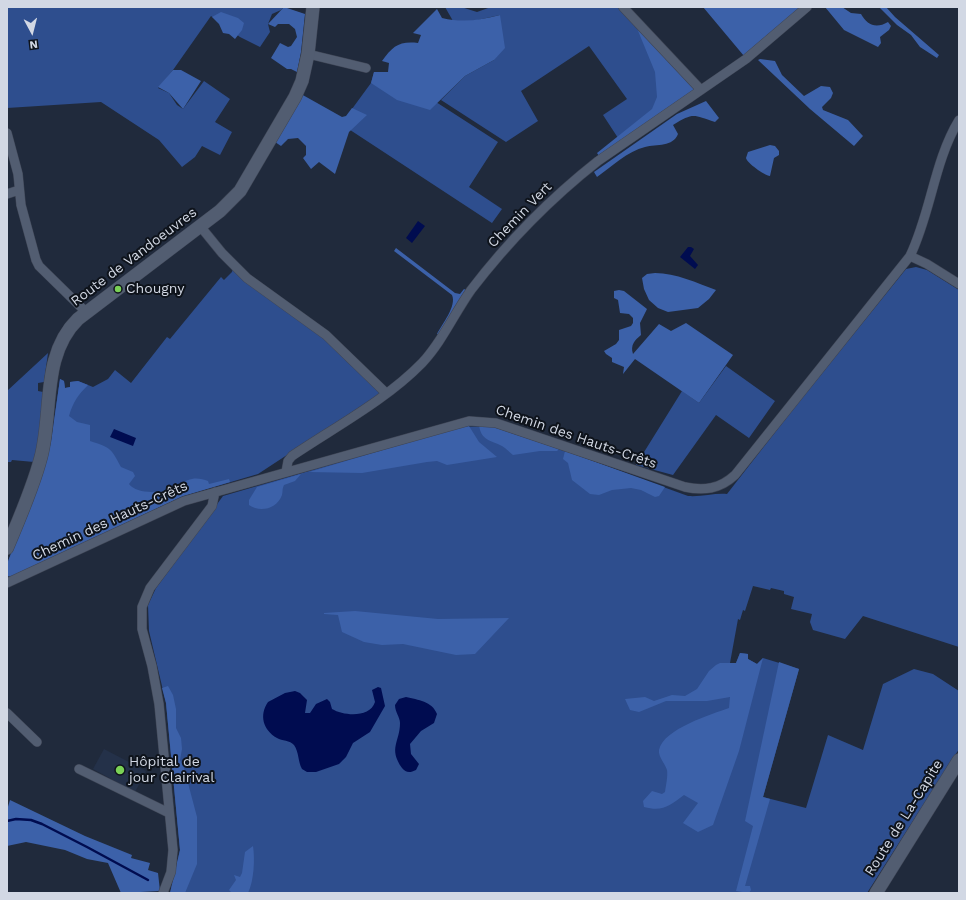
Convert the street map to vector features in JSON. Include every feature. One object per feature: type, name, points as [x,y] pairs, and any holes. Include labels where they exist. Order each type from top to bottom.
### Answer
[{"type":"main road","name":"Route de Vandoeuvres","points":[[7,548],[41,458],[54,362],[58,346],[67,330],[229,203],[244,183],[295,96],[302,81],[308,54],[313,7]]},
{"type":"main road","name":"Route de La-Capite","points":[[876,893],[959,760]]},
{"type":"street","points":[[623,7],[701,90]]},
{"type":"street","name":"Chemin Vert","points":[[286,472],[288,461],[292,456],[386,393],[426,358],[485,273],[546,207],[598,161],[746,59],[807,7]]},
{"type":"street","points":[[308,54],[366,68]]},
{"type":"street","name":"Chemin des Hauts-Crêts","points":[[7,583],[184,501],[455,424],[477,420],[496,422],[685,487],[702,490],[720,486],[735,476],[910,256],[926,213],[951,133],[959,120]]},
{"type":"street","points":[[7,133],[18,174],[21,205],[32,249],[39,266],[87,313]]},
{"type":"street","points":[[7,194],[19,190]]},
{"type":"street","points":[[200,226],[222,253],[247,278],[326,335],[386,393]]},
{"type":"street","points":[[910,256],[927,264],[959,284]]},
{"type":"street","points":[[163,893],[171,872],[173,857],[159,704],[152,666],[142,629],[142,607],[150,588],[212,506],[215,492]]},
{"type":"street","points":[[7,713],[37,742]]},
{"type":"street","points":[[79,769],[169,813]]},
{"type":"shaded area","points":[[7,7],[284,7],[272,14],[268,24],[270,32],[260,47],[240,37],[211,16],[173,70],[158,88],[169,93],[177,105],[183,109],[204,81],[230,99],[215,122],[232,132],[220,155],[202,146],[195,157],[182,167],[159,140],[101,102],[7,108]]},
{"type":"shaded area","points":[[284,7],[305,14],[301,52],[297,72],[287,69],[271,58],[280,43],[288,47],[291,46],[297,37],[295,29],[289,24],[278,24],[275,27],[268,24]]},
{"type":"shaded area","points":[[445,7],[461,7],[477,12],[491,7],[619,7],[695,89],[620,141],[603,115],[627,99],[589,46],[521,91],[538,121],[506,142],[441,100],[465,76],[494,60],[500,15],[473,21],[453,21]]},
{"type":"shaded area","points":[[703,7],[802,7],[744,56]]},
{"type":"shaded area","points":[[825,7],[842,7],[851,13],[861,14],[866,21],[872,25],[880,25],[888,22],[891,26],[889,30],[880,37],[881,43],[878,47],[844,30]]},
{"type":"shaded area","points":[[879,7],[886,7],[895,17],[939,55],[937,58],[920,47],[911,35],[897,25]]},
{"type":"shaded area","points":[[437,9],[442,18],[450,20],[464,21],[500,15],[505,48],[494,60],[465,76],[430,110],[397,100],[371,83],[374,72],[388,72],[389,63],[382,61],[393,48],[406,43],[418,43],[421,35],[413,33]]},
{"type":"shaded area","points":[[221,12],[238,18],[244,23],[242,30],[235,39],[229,34],[223,33],[219,24],[212,17]]},
{"type":"shaded area","points":[[636,26],[695,89],[599,156],[597,153],[652,109],[657,97],[655,72]]},
{"type":"shaded area","points":[[758,60],[775,61],[782,75],[804,96],[821,86],[830,87],[833,93],[831,98],[822,107],[823,110],[848,120],[863,136],[854,146],[810,109]]},
{"type":"shaded area","points":[[173,70],[181,70],[201,81],[183,109],[169,93],[158,87]]},
{"type":"shaded area","points":[[374,72],[391,73],[498,142],[469,187],[502,209],[492,223],[341,124],[371,83]]},
{"type":"shaded area","points":[[301,94],[342,117],[346,116],[352,108],[367,115],[349,132],[335,174],[319,162],[311,169],[303,158],[306,155],[306,146],[298,138],[288,139],[281,146],[275,142]]},
{"type":"shaded area","points":[[706,101],[719,118],[715,122],[698,116],[690,116],[685,118],[673,125],[678,134],[672,141],[669,143],[645,147],[632,152],[597,177],[594,172],[677,114]]},
{"type":"shaded area","points":[[770,145],[775,146],[779,151],[779,155],[774,158],[770,176],[749,163],[746,158],[748,152]]},
{"type":"shaded area","points":[[418,221],[425,226],[412,243],[406,238]]},
{"type":"shaded area","points":[[688,247],[694,249],[690,256],[698,265],[695,269],[680,257]]},
{"type":"shaded area","points":[[396,248],[455,293],[460,294],[464,289],[466,290],[439,335],[437,334],[451,310],[453,299],[452,295],[394,251]]},
{"type":"shaded area","points":[[916,267],[927,270],[959,290],[959,647],[863,616],[845,639],[813,630],[810,622],[812,614],[791,609],[794,597],[784,594],[784,591],[771,588],[770,590],[753,586],[745,611],[743,610],[740,620],[738,619],[730,663],[736,663],[740,653],[748,654],[748,659],[757,664],[763,658],[799,669],[763,797],[806,808],[828,735],[863,750],[883,684],[914,669],[933,674],[959,691],[959,749],[867,893],[170,893],[180,850],[166,703],[149,631],[148,605],[156,588],[223,496],[460,427],[490,426],[559,449],[688,496],[727,494],[797,404],[906,269]]},
{"type":"shaded area","points":[[233,268],[320,335],[379,390],[380,394],[258,474],[183,496],[10,576],[7,576],[7,564],[46,463],[51,442],[60,379],[64,381],[65,388],[70,387],[70,382],[78,381],[93,387],[108,379],[115,370],[131,383],[167,337],[170,339],[221,277],[224,280],[232,272]]},
{"type":"shaded area","points":[[663,273],[679,277],[716,290],[709,299],[698,308],[668,312],[658,308],[649,300],[644,289],[642,278],[647,274]]},
{"type":"shaded area","points":[[614,291],[624,291],[647,309],[640,323],[641,335],[635,341],[632,348],[633,354],[659,324],[671,331],[686,323],[733,355],[699,403],[635,359],[623,374],[624,367],[612,362],[612,358],[606,354],[604,351],[616,344],[619,340],[619,330],[631,326],[633,323],[633,318],[629,314],[620,313],[618,300],[614,298]]},
{"type":"shaded area","points":[[48,353],[44,382],[38,383],[38,391],[43,392],[40,435],[34,462],[12,460],[11,462],[8,462],[7,468],[7,391]]},
{"type":"shaded area","points":[[726,366],[775,401],[749,438],[716,415],[673,475],[636,465],[682,391],[699,403]]},
{"type":"shaded area","points":[[60,379],[64,381],[65,388],[70,387],[70,382],[78,381],[88,385],[76,399],[69,416],[77,422],[90,425],[90,441],[106,447],[115,456],[121,467],[133,472],[135,476],[129,484],[133,488],[144,491],[158,492],[170,489],[185,481],[194,479],[206,480],[209,484],[229,479],[230,482],[183,496],[12,577],[7,576],[7,564],[46,463],[51,442]]},
{"type":"shaded area","points":[[479,425],[490,426],[559,449],[557,451],[540,451],[513,455],[502,446],[484,437]]},
{"type":"shaded area","points":[[469,426],[479,442],[497,457],[447,465],[437,461],[427,462],[362,473],[309,472],[460,427]]},
{"type":"shaded area","points":[[114,429],[136,438],[133,446],[110,437]]},
{"type":"shaded area","points":[[565,451],[665,487],[659,496],[655,497],[641,490],[631,488],[612,490],[599,495],[590,494],[572,480],[568,463],[563,459]]},
{"type":"shaded area","points":[[301,474],[295,481],[284,485],[280,500],[276,504],[263,509],[258,509],[249,505],[249,500],[257,487]]},
{"type":"shaded area","points":[[355,611],[438,619],[509,618],[475,654],[456,655],[403,644],[382,645],[364,642],[342,632],[338,615],[324,614]]},
{"type":"shaded area","points":[[740,653],[748,654],[748,659],[757,664],[763,658],[739,751],[713,825],[698,832],[683,823],[698,803],[684,795],[666,807],[656,809],[644,807],[643,801],[652,791],[662,794],[665,792],[667,770],[659,753],[662,742],[669,735],[689,723],[729,708],[730,697],[707,701],[666,701],[639,712],[630,710],[625,699],[645,697],[654,701],[672,695],[685,696],[697,689],[709,671],[716,665],[720,663],[736,663]]},
{"type":"shaded area","points":[[779,662],[799,669],[763,797],[770,799],[745,886],[750,886],[751,890],[749,893],[736,891],[753,826],[745,821]]},
{"type":"shaded area","points":[[168,686],[173,695],[176,709],[176,728],[181,738],[182,749],[180,760],[184,768],[197,817],[197,864],[185,893],[170,893],[180,850],[166,703],[162,688]]},
{"type":"shaded area","points":[[378,687],[381,688],[385,706],[370,732],[353,743],[346,757],[339,764],[316,772],[307,772],[302,769],[294,745],[272,735],[268,731],[264,722],[263,717],[265,707],[268,702],[285,693],[295,691],[300,693],[307,700],[305,713],[310,713],[316,704],[327,699],[330,702],[332,709],[343,713],[356,714],[368,711],[372,707],[375,702],[372,690]]},
{"type":"shaded area","points":[[406,697],[420,700],[432,706],[437,714],[434,723],[421,731],[410,744],[411,754],[419,764],[416,770],[410,772],[405,771],[402,768],[395,750],[400,730],[400,723],[395,705],[399,699]]},
{"type":"shaded area","name":"Hôpital de jour Clairival","points":[[104,749],[146,771],[135,792],[93,769]]},
{"type":"shaded area","points":[[10,800],[85,836],[132,855],[131,858],[150,863],[148,870],[158,873],[160,891],[121,893],[108,863],[87,859],[65,850],[26,842],[7,846],[7,810]]},
{"type":"shaded area","points":[[253,846],[254,870],[248,893],[232,893],[229,890],[236,880],[234,875],[240,877],[245,852]]},
{"type":"waterway","points":[[7,821],[16,819],[31,820],[42,824],[148,880]]},
{"type":"place","name":"Chougny","points":[[118,289]]},
{"type":"place","name":"Hôpital de jour Clairival","points":[[120,770]]}]
